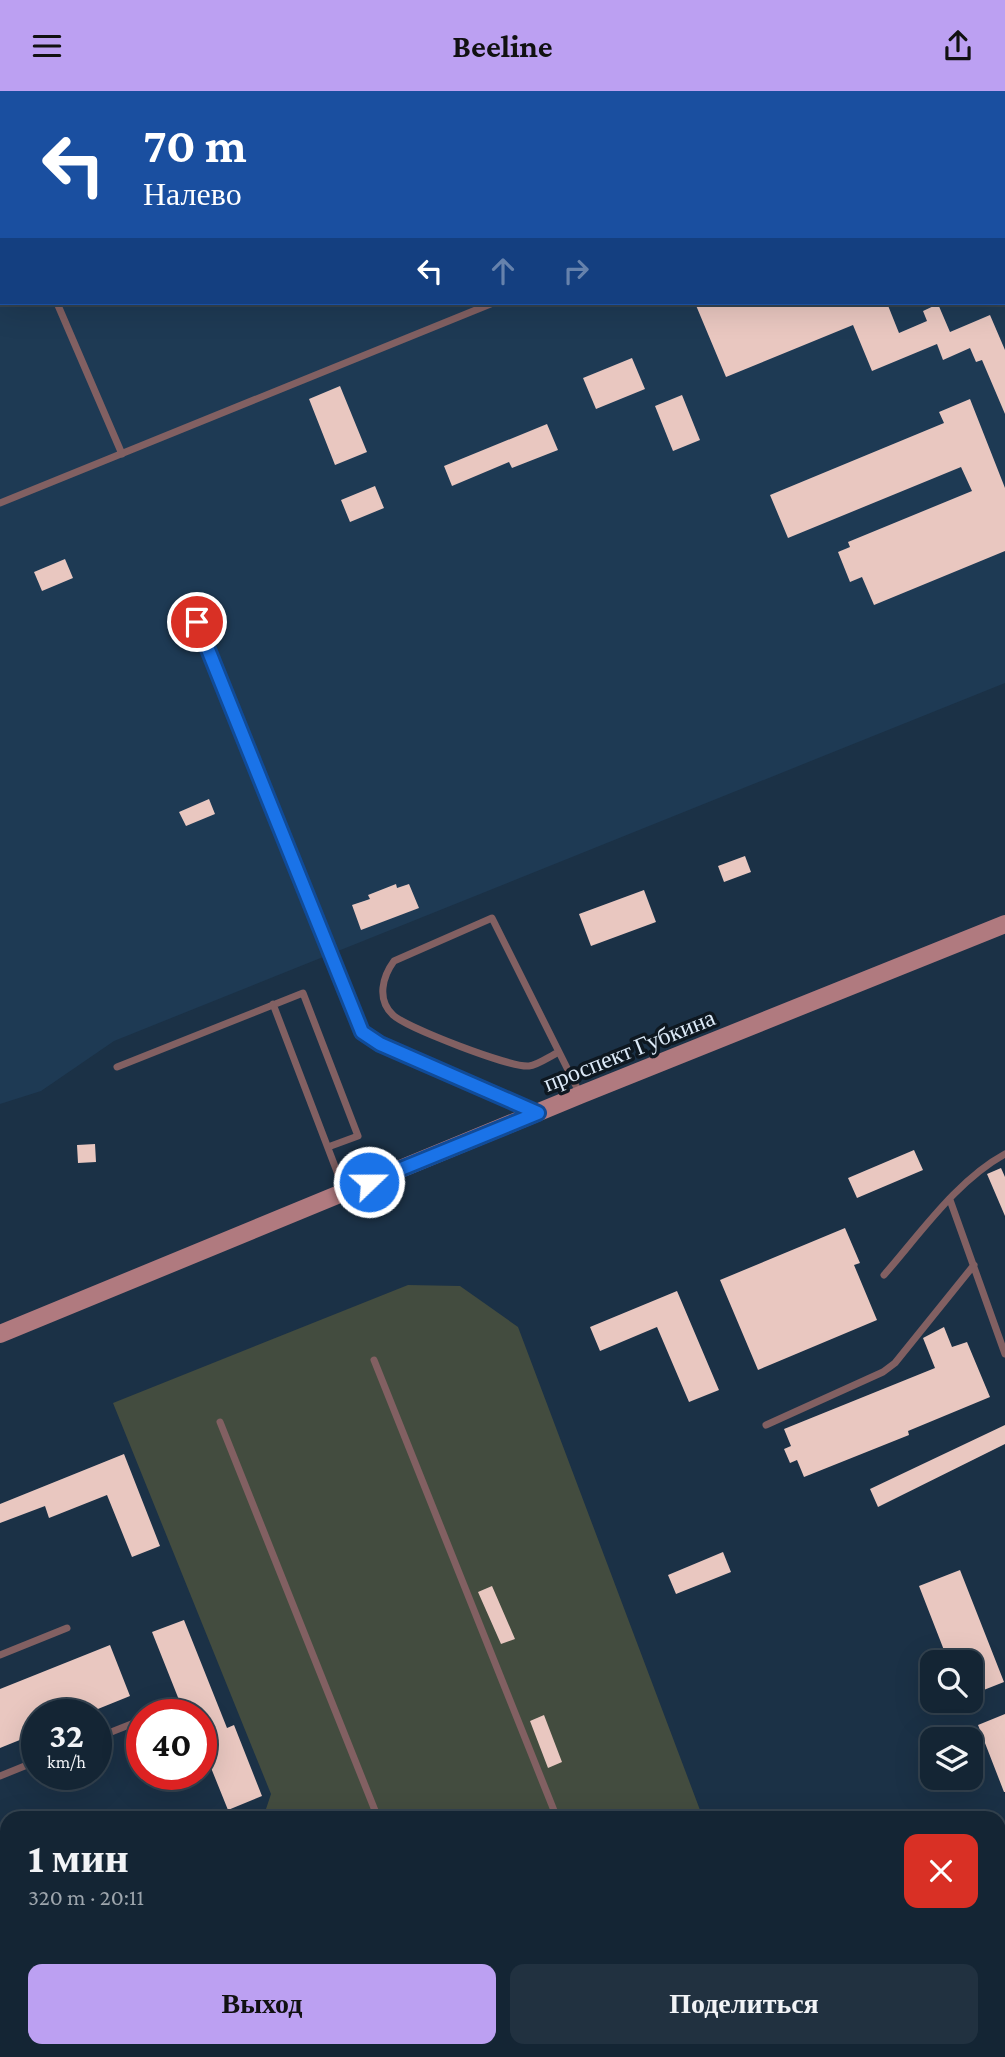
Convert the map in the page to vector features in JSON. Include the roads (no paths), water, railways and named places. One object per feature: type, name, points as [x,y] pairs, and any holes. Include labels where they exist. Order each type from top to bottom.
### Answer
[{"type":"street","name":"проспект Губкина","points":[[0,1335],[580,1095],[1005,924]]},
{"type":"lane","points":[[58,305],[122,454]]},
{"type":"lane","points":[[0,503],[488,305]]},
{"type":"lane","points":[[197,622],[362,1032],[380,1044],[538,1113]]},
{"type":"lane","points":[[559,1052],[529,1066],[463,1049],[393,1014],[382,995],[385,973],[394,961],[492,918],[559,1052],[580,1095]]},
{"type":"lane","points":[[117,1067],[303,993],[358,1136],[328,1147]]},
{"type":"lane","points":[[273,1004],[345,1192]]},
{"type":"lane","points":[[884,1275],[950,1200],[988,1163],[1005,1154]]},
{"type":"lane","points":[[950,1200],[1005,1354]]},
{"type":"lane","points":[[766,1425],[883,1372],[895,1363],[974,1265]]},
{"type":"lane","points":[[374,1360],[554,1811]]},
{"type":"lane","points":[[220,1422],[375,1811]]},
{"type":"lane","points":[[0,1655],[67,1628]]},
{"type":"lane","points":[[0,1776],[21,1767]]}]
